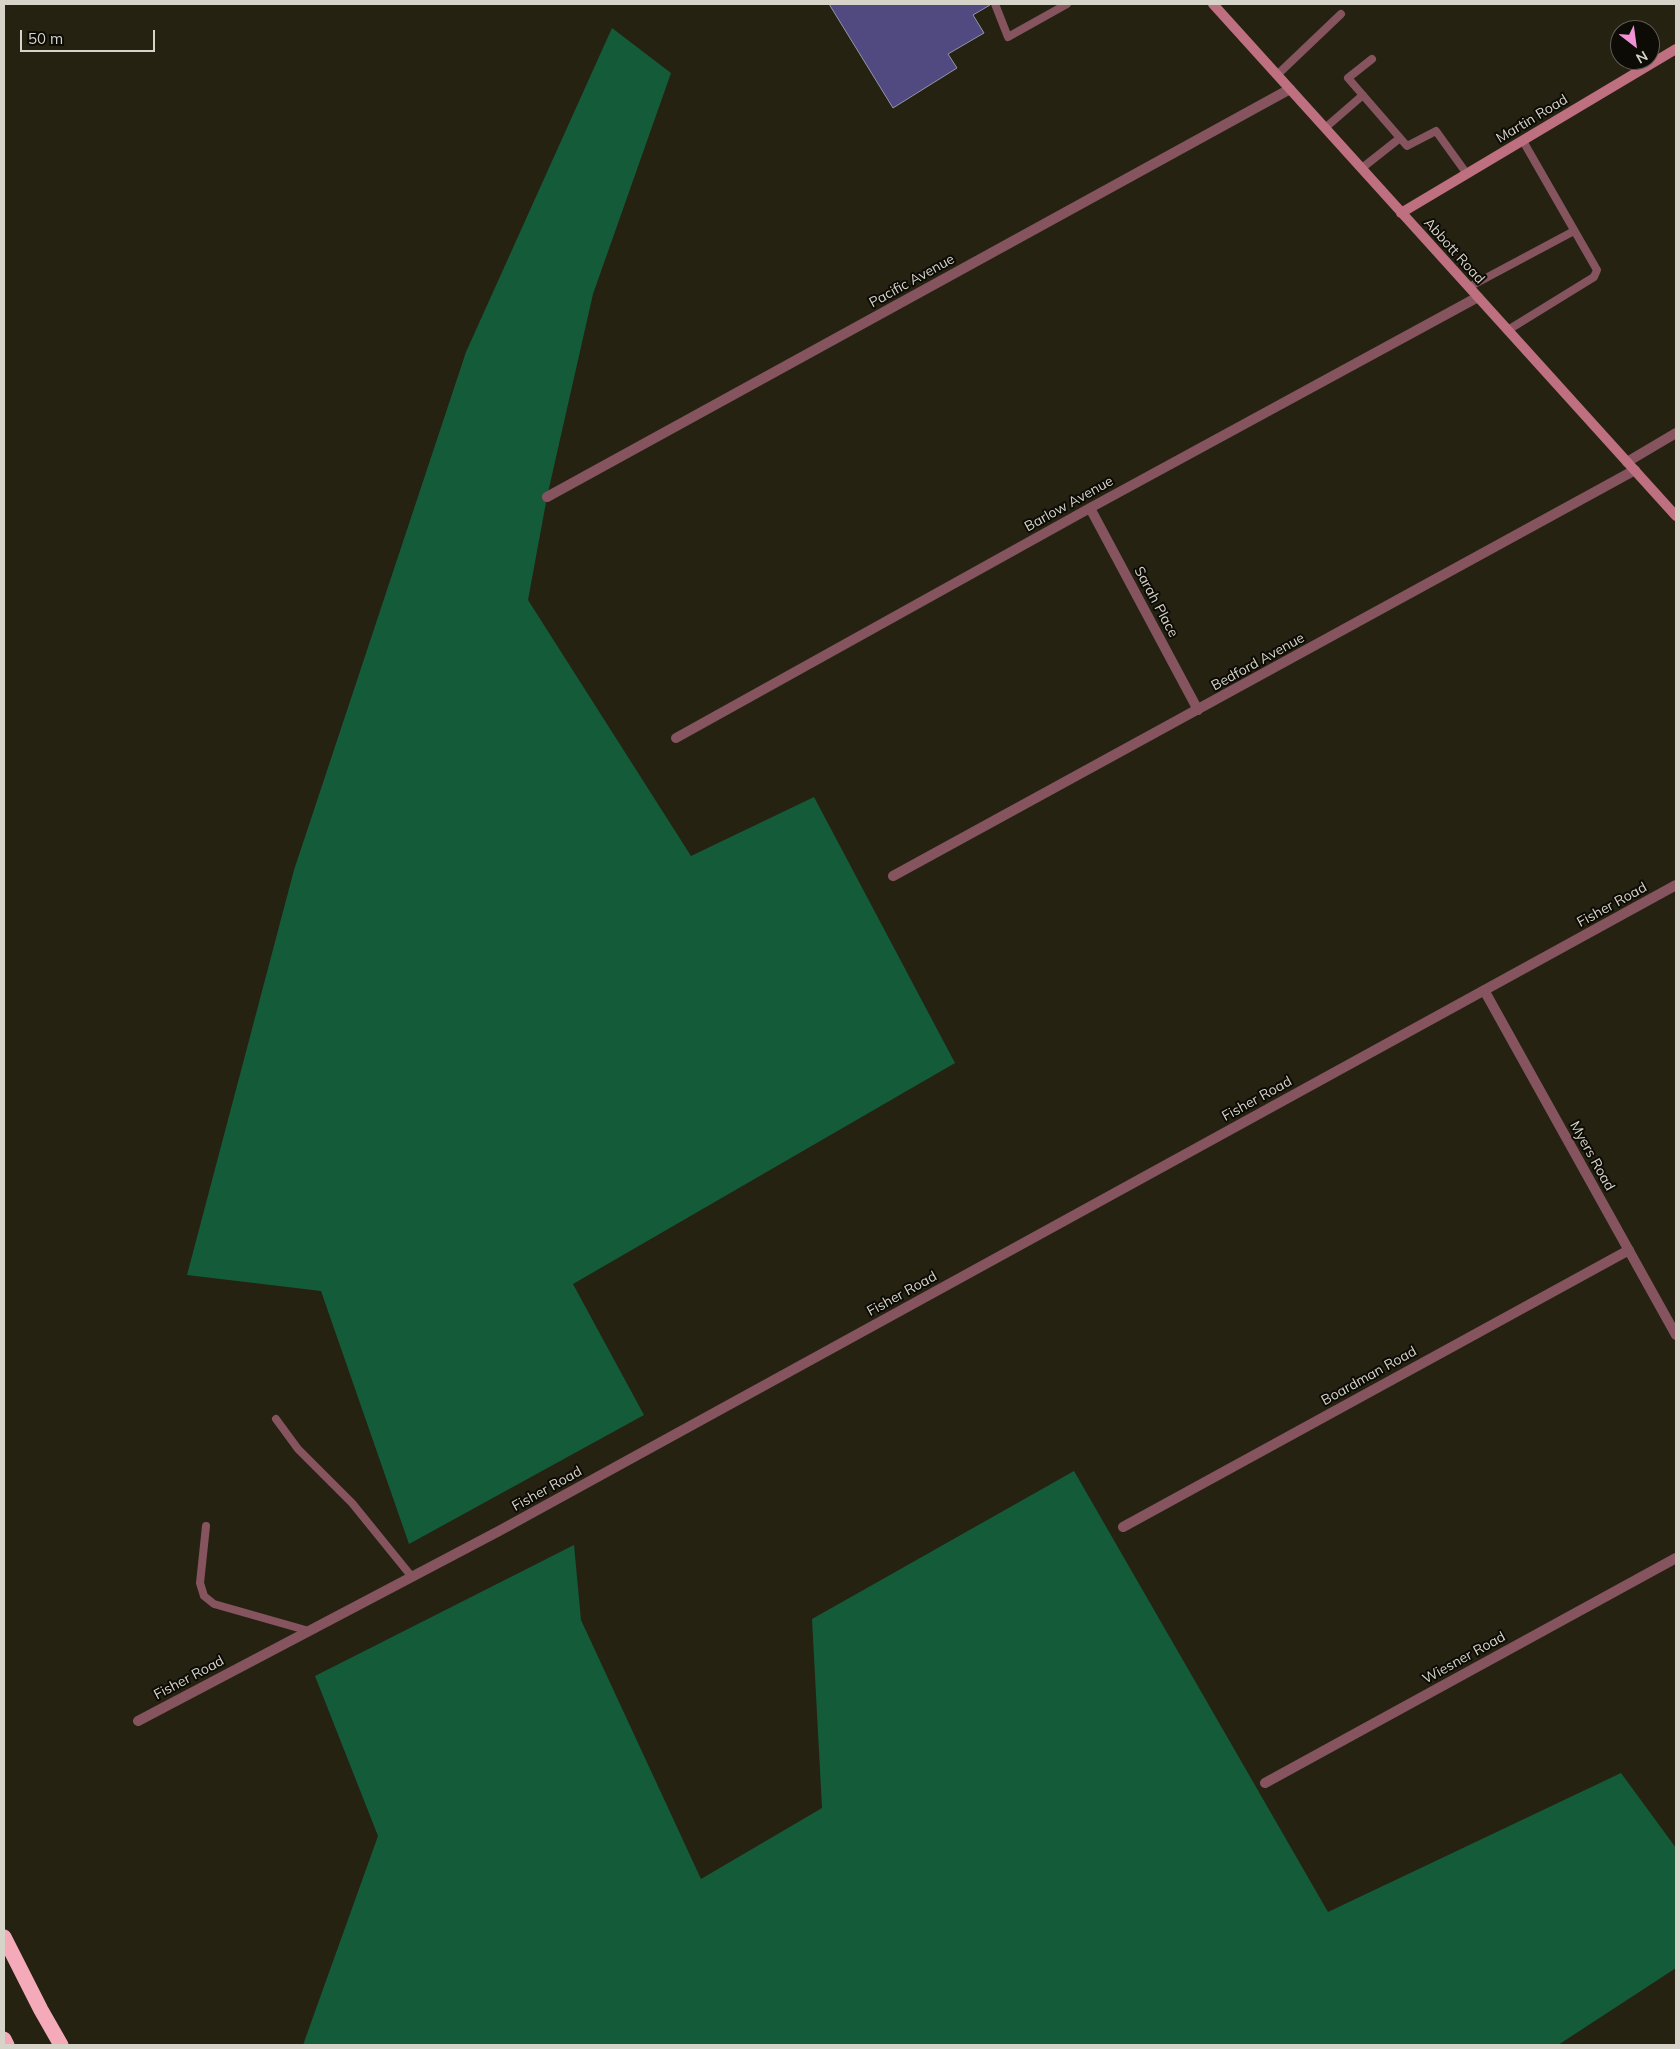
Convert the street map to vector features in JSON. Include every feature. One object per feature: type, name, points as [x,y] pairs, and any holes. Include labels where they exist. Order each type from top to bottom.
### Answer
[{"type":"highway","points":[[4,1937],[61,2045]]},
{"type":"highway","points":[[4,2039],[7,2045]]},
{"type":"street","name":"Abbott Road","points":[[1213,4],[1676,516]]},
{"type":"street","name":"Martin Road","points":[[1402,213],[1676,49]]},
{"type":"street","name":"Pacific Avenue","points":[[547,497],[1290,89]]},
{"type":"street","name":"Barlow Avenue","points":[[676,738],[1090,508],[1478,297]]},
{"type":"street","points":[[1628,462],[1676,433]]},
{"type":"street","name":"Bedford Avenue","points":[[893,876],[1635,470]]},
{"type":"street","name":"Sarah Place","points":[[1090,508],[1198,710]]},
{"type":"street","name":"Fisher Road","points":[[138,1721],[412,1577],[1676,885]]},
{"type":"street","name":"Myers Road","points":[[1484,990],[1676,1335]]},
{"type":"street","name":"Boardman Road","points":[[1123,1527],[1629,1250]]},
{"type":"street","name":"Wiesner Road","points":[[1265,1783],[1676,1558]]},
{"type":"lane","points":[[995,4],[1008,37],[1067,4]]},
{"type":"lane","points":[[1277,74],[1341,14]]},
{"type":"lane","points":[[1372,59],[1348,78],[1407,146],[1436,131],[1467,174]]},
{"type":"lane","points":[[1325,128],[1363,94]]},
{"type":"lane","points":[[1362,168],[1400,138]]},
{"type":"lane","points":[[1508,330],[1594,277],[1597,270],[1523,140]]},
{"type":"lane","points":[[1469,287],[1574,231]]},
{"type":"lane","points":[[276,1419],[298,1448],[352,1503],[412,1577]]},
{"type":"lane","points":[[206,1526],[200,1584],[204,1596],[214,1604],[309,1631]]},
{"type":"green space","points":[[612,28],[671,73],[593,294],[547,497],[528,600],[691,856],[814,797],[955,1063],[573,1284],[644,1415],[409,1544],[321,1291],[187,1275],[294,870],[466,352]]},
{"type":"green space","points":[[1074,1471],[1328,1912],[1621,1773],[1676,1848],[1676,1968],[1558,2045],[303,2045],[378,1836],[315,1676],[574,1545],[581,1620],[701,1879],[822,1808],[812,1619]]},
{"type":"building","points":[[829,4],[990,5],[973,15],[984,33],[948,54],[957,68],[893,108]]}]
